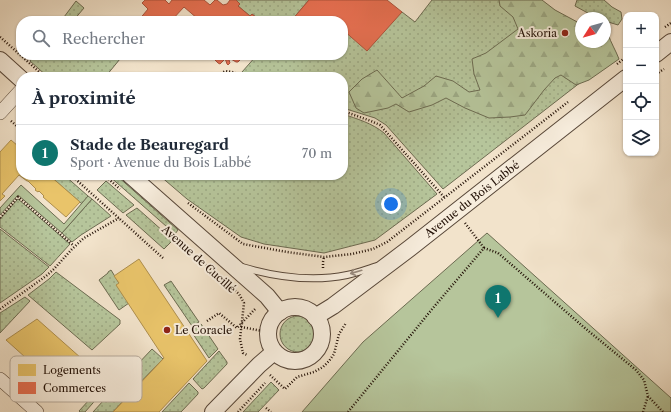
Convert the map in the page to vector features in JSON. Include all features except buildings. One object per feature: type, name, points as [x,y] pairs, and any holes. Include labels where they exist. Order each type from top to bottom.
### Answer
[{"type":"street","points":[[659,52],[671,42]]},
{"type":"street","points":[[0,60],[16,74]]},
{"type":"street","name":"Avenue du Bois Labbé","points":[[315,317],[333,306],[393,260],[623,80]]},
{"type":"street","points":[[0,113],[16,95]]},
{"type":"street","name":"Avenue de Cucillé","points":[[136,180],[267,296],[280,312]]},
{"type":"street","points":[[294,308],[302,309],[315,317],[320,324],[322,332],[318,349],[312,355],[297,361],[288,360],[274,352],[269,342],[268,332],[270,324],[280,312],[294,308]]},
{"type":"street","points":[[213,412],[259,365],[274,352]]},
{"type":"street","points":[[0,379],[10,388]]},
{"type":"street","points":[[26,402],[37,412]]},
{"type":"lane","points":[[230,264],[253,271],[298,278],[323,278],[346,275],[393,260]]},
{"type":"path","points":[[0,37],[16,51]]},
{"type":"path","points":[[613,67],[623,59]]},
{"type":"path","points":[[26,60],[39,72]]},
{"type":"path","points":[[186,202],[243,244],[324,257],[352,254],[387,242],[570,101]]},
{"type":"path","points":[[348,113],[380,125],[444,197]]},
{"type":"path","points":[[77,180],[163,258]]},
{"type":"path","points":[[110,180],[121,190]]},
{"type":"path","points":[[0,218],[18,197],[74,246]]},
{"type":"path","points":[[0,309],[46,276],[74,246],[84,238],[119,218]]},
{"type":"path","points":[[465,222],[484,248],[498,253],[636,370],[644,380],[648,396],[663,412]]},
{"type":"path","points":[[348,412],[484,248]]},
{"type":"path","points":[[323,262],[324,257]]},
{"type":"path","name":"Avenue de Cucillé","points":[[200,260],[241,297],[244,302],[240,339],[243,353],[270,374],[271,377],[285,389],[297,378],[314,372],[323,367],[329,361],[334,354],[339,334],[346,323]]},
{"type":"path","points":[[207,321],[219,313],[237,328],[256,308]]},
{"type":"path","points":[[241,327],[268,332]]},
{"type":"path","points":[[238,412],[266,382]]},
{"type":"path","points":[[643,412],[648,396]]},
{"type":"path","points":[[266,408],[271,412]]},
{"type":"green space","points":[[236,0],[309,0],[295,16],[254,16],[252,14],[250,16],[238,6],[240,4]]},
{"type":"green space","points":[[432,0],[522,0],[581,82],[443,189],[386,125],[375,118],[348,110],[348,72],[242,72],[253,60],[348,60],[348,28],[402,12],[415,22]]},
{"type":"green space","points":[[499,0],[542,0],[555,10],[575,21],[575,48],[611,48],[611,41],[619,59],[589,80],[576,85],[561,75],[555,78],[525,115],[489,118],[446,98],[432,105],[409,112],[396,104],[388,108],[364,113],[356,108],[349,92],[362,79],[377,70],[402,98],[424,86],[436,76],[453,81],[469,92],[480,90],[474,74],[472,59],[486,53],[518,29],[513,17],[500,6]]},
{"type":"green space","points":[[577,0],[604,0],[621,12],[622,19],[618,25],[611,23],[611,12],[586,12],[575,6]]},
{"type":"green space","points":[[76,1],[84,8],[77,16],[65,16]]},
{"type":"green space","points":[[119,60],[109,72],[42,72],[30,61]]},
{"type":"green space","points":[[348,116],[369,124],[384,133],[437,194],[375,240],[324,253],[264,244],[241,237],[187,199],[165,180],[348,180]]},
{"type":"green space","points":[[55,180],[70,180],[88,196],[82,204]]},
{"type":"green space","points":[[114,180],[122,180],[178,230],[175,234]]},
{"type":"green space","points":[[106,181],[134,205],[123,213],[97,190]]},
{"type":"green space","points":[[21,185],[64,224],[88,196],[92,199],[62,233],[18,195],[0,215],[0,208]]},
{"type":"green space","points":[[18,199],[70,244],[50,266],[0,227],[0,219]]},
{"type":"green space","points":[[92,199],[111,216],[72,242],[62,233]]},
{"type":"green space","points":[[137,208],[173,240],[164,249],[126,215]]},
{"type":"green space","points":[[0,229],[49,267],[42,274],[0,303]]},
{"type":"green space","points":[[487,233],[671,398],[671,412],[302,412],[363,342]]},
{"type":"green space","points":[[111,270],[129,303],[119,310],[99,280]]},
{"type":"green space","points":[[56,272],[120,320],[120,324],[92,350],[28,295]]},
{"type":"green space","points":[[171,281],[199,322],[192,326],[164,285]]},
{"type":"green space","points":[[25,297],[30,301],[0,333],[0,313]]},
{"type":"green space","points":[[302,316],[311,321],[315,327],[315,341],[311,347],[302,352],[294,352],[285,347],[281,341],[280,330],[285,321],[291,317]]},
{"type":"green space","points":[[201,324],[218,349],[209,358],[191,331]]},
{"type":"green space","points":[[152,349],[163,359],[142,381],[142,360]]},
{"type":"green space","points":[[219,351],[227,364],[202,389],[193,379]]},
{"type":"green space","points":[[271,382],[279,390],[258,412],[243,412]]},
{"type":"green space","points":[[189,383],[198,392],[198,394],[181,412],[162,412]]},
{"type":"green space","points":[[87,402],[94,402],[85,412],[79,411]]},
{"type":"green space","points":[[102,402],[122,402],[113,412],[93,412]]},
{"type":"place","name":"Askoria","points":[[565,33]]},
{"type":"place","name":"Stade de Beauregard","points":[[498,318]]},
{"type":"place","name":"Le Coracle","points":[[167,330]]}]
